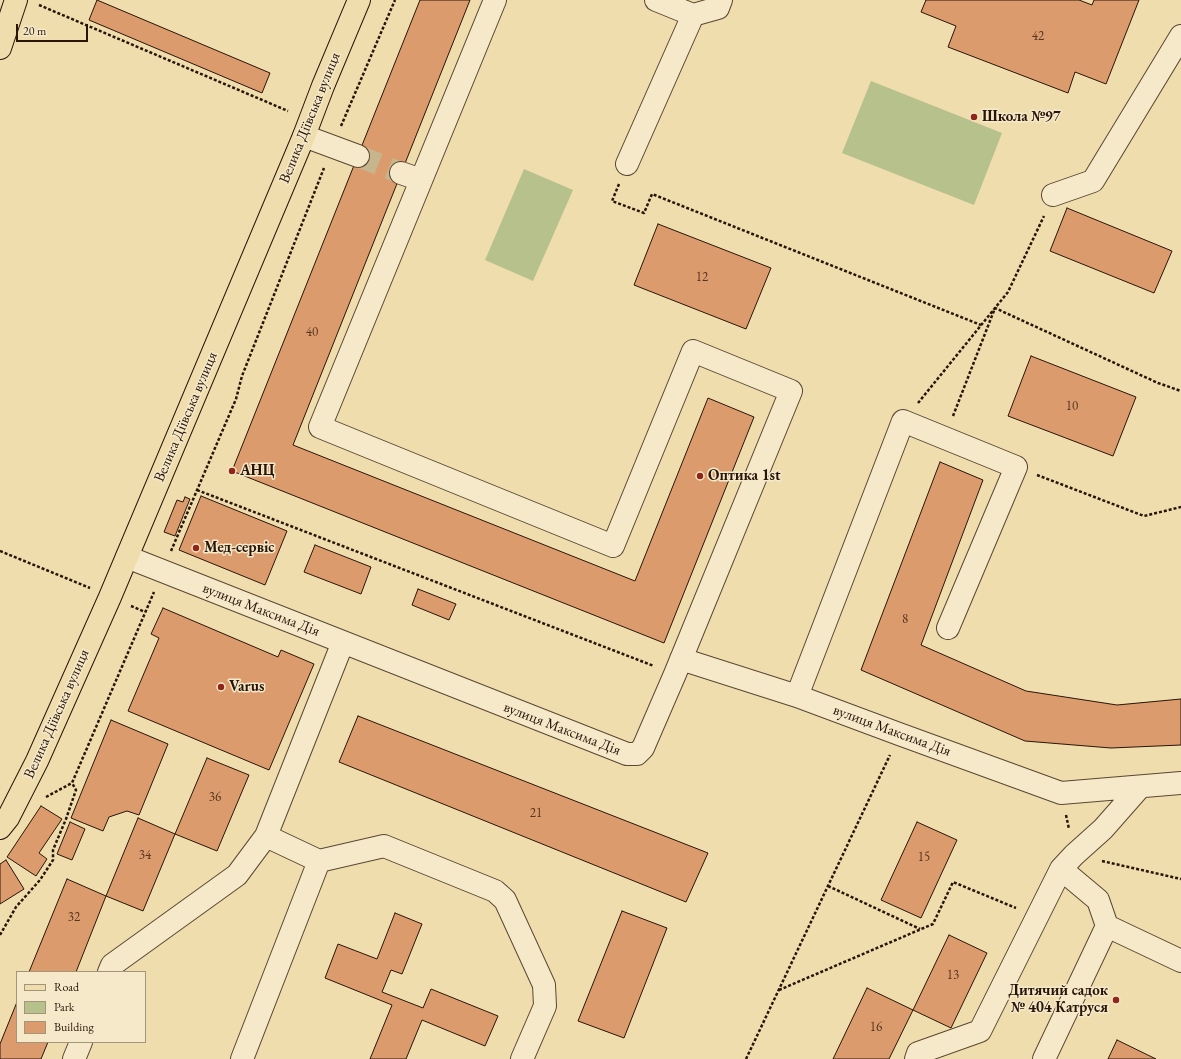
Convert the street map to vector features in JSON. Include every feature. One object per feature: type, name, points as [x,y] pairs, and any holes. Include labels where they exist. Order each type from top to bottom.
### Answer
[{"type":"main road","name":"Велика Діївська вулиця","points":[[0,828],[8,818],[37,761],[110,597],[307,128],[359,0]]},
{"type":"main road","points":[[0,48],[25,1]]},
{"type":"street","points":[[495,0],[411,177],[320,427],[613,546],[693,351],[791,391],[678,666]]},
{"type":"street","points":[[656,0],[693,15],[718,8],[721,0]]},
{"type":"street","points":[[627,164],[693,15]]},
{"type":"street","points":[[1053,195],[1093,181],[1181,36]]},
{"type":"street","points":[[307,128],[333,147],[358,156]]},
{"type":"street","points":[[797,696],[904,421],[1016,466],[948,628]]},
{"type":"street","name":"вулиця Максима Дія","points":[[127,557],[627,754],[637,754],[643,748],[678,666],[797,696],[1061,793],[1181,783]]},
{"type":"street","points":[[109,971],[112,965],[237,875],[266,836],[343,642]]},
{"type":"street","points":[[916,1059],[918,1053],[980,1031],[1037,916],[1067,862],[1103,828],[1140,787]]},
{"type":"street","points":[[266,836],[319,861],[384,846],[495,891],[506,900],[544,985],[545,1006],[522,1059]]},
{"type":"street","points":[[242,1059],[319,861]]},
{"type":"street","points":[[1044,1059],[1107,926],[1098,900],[1067,862]]},
{"type":"street","points":[[1107,926],[1181,961]]},
{"type":"street","points":[[74,1059],[80,1043]]},
{"type":"path","points":[[0,934],[16,907],[40,880],[53,860],[53,850],[76,790],[72,782],[163,572],[236,398],[242,376],[333,147],[395,0]]},
{"type":"path","points":[[25,1],[307,128]]},
{"type":"path","points":[[627,164],[612,201],[644,214],[652,194],[981,325]]},
{"type":"path","points":[[904,421],[1008,292],[1053,195]]},
{"type":"path","points":[[995,308],[1158,383],[1181,391]]},
{"type":"path","points":[[945,438],[995,308]]},
{"type":"path","points":[[1016,466],[1144,516],[1181,507]]},
{"type":"path","points":[[197,490],[678,666]]},
{"type":"path","points":[[0,551],[145,612]]},
{"type":"path","points":[[746,1059],[899,734]]},
{"type":"path","points":[[1061,793],[1067,862],[1181,879]]},
{"type":"path","points":[[779,990],[933,924],[953,882],[1037,916]]},
{"type":"path","points":[[828,886],[920,929]]},
{"type":"green space","points":[[871,81],[1002,133],[974,205],[842,153]]},
{"type":"green space","points":[[524,169],[573,190],[533,281],[485,260]]},
{"type":"building","points":[[97,0],[270,73],[262,93],[89,20]]},
{"type":"building","points":[[420,0],[470,0],[293,445],[635,581],[708,398],[754,417],[664,643],[232,471]]},
{"type":"building","points":[[926,0],[1079,0],[1092,5],[1094,0],[1139,0],[1106,84],[1075,72],[1068,93],[948,47],[956,26],[921,12]]},
{"type":"building","points":[[1067,208],[1172,251],[1154,293],[1050,251]]},
{"type":"building","points":[[658,224],[771,268],[746,329],[634,285]]},
{"type":"building","points":[[1031,356],[1136,397],[1113,456],[1008,416]]},
{"type":"building","points":[[940,462],[983,480],[921,645],[1026,691],[1117,705],[1181,699],[1181,745],[1111,748],[1025,741],[861,670]]},
{"type":"building","points":[[201,496],[287,531],[265,585],[179,550]]},
{"type":"building","points":[[185,497],[190,499],[175,536],[164,532],[177,500],[183,502]]},
{"type":"building","points":[[315,545],[371,567],[361,594],[304,572]]},
{"type":"building","points":[[418,589],[456,604],[449,620],[412,605]]},
{"type":"building","name":"Varus","points":[[163,608],[278,657],[281,650],[314,664],[269,770],[128,711],[159,638],[151,634]]},
{"type":"building","points":[[358,716],[708,853],[686,902],[339,762]]},
{"type":"building","points":[[111,720],[168,744],[139,815],[127,811],[109,817],[103,831],[71,818]]},
{"type":"building","points":[[207,758],[249,775],[217,851],[175,834]]},
{"type":"building","points":[[41,806],[62,819],[39,853],[47,859],[36,876],[7,857]]},
{"type":"building","points":[[138,818],[175,834],[143,911],[106,896]]},
{"type":"building","points":[[70,822],[85,829],[72,860],[57,854]]},
{"type":"building","points":[[917,822],[957,840],[921,918],[881,900]]},
{"type":"building","points":[[6,860],[24,889],[0,904],[0,864]]},
{"type":"building","points":[[67,879],[106,896],[76,971],[29,971]]},
{"type":"building","points":[[622,911],[667,928],[624,1038],[578,1021]]},
{"type":"building","points":[[395,913],[422,924],[402,974],[391,970],[382,992],[423,1008],[431,989],[498,1016],[485,1046],[422,1020],[406,1059],[370,1059],[392,1005],[325,978],[338,944],[377,959]]},
{"type":"building","points":[[949,935],[987,953],[951,1028],[913,1010]]},
{"type":"building","points":[[867,988],[913,1010],[889,1059],[833,1059]]},
{"type":"building","points":[[16,1004],[16,1043],[48,1043],[41,1059],[0,1059],[0,1044]]},
{"type":"building","points":[[1117,1040],[1156,1059],[1108,1059]]},
{"type":"tunnel","points":[[358,156],[401,173]]},
{"type":"place","name":"Школа №97","points":[[974,117]]},
{"type":"place","name":"АНЦ","points":[[232,471]]},
{"type":"place","name":"Оптика 1st","points":[[700,476]]},
{"type":"place","name":"Мед-сервіс","points":[[196,548]]},
{"type":"place","name":"Varus","points":[[221,687]]},
{"type":"place","name":"Дитячий садок № 404 Катруся","points":[[1116,1000]]}]
